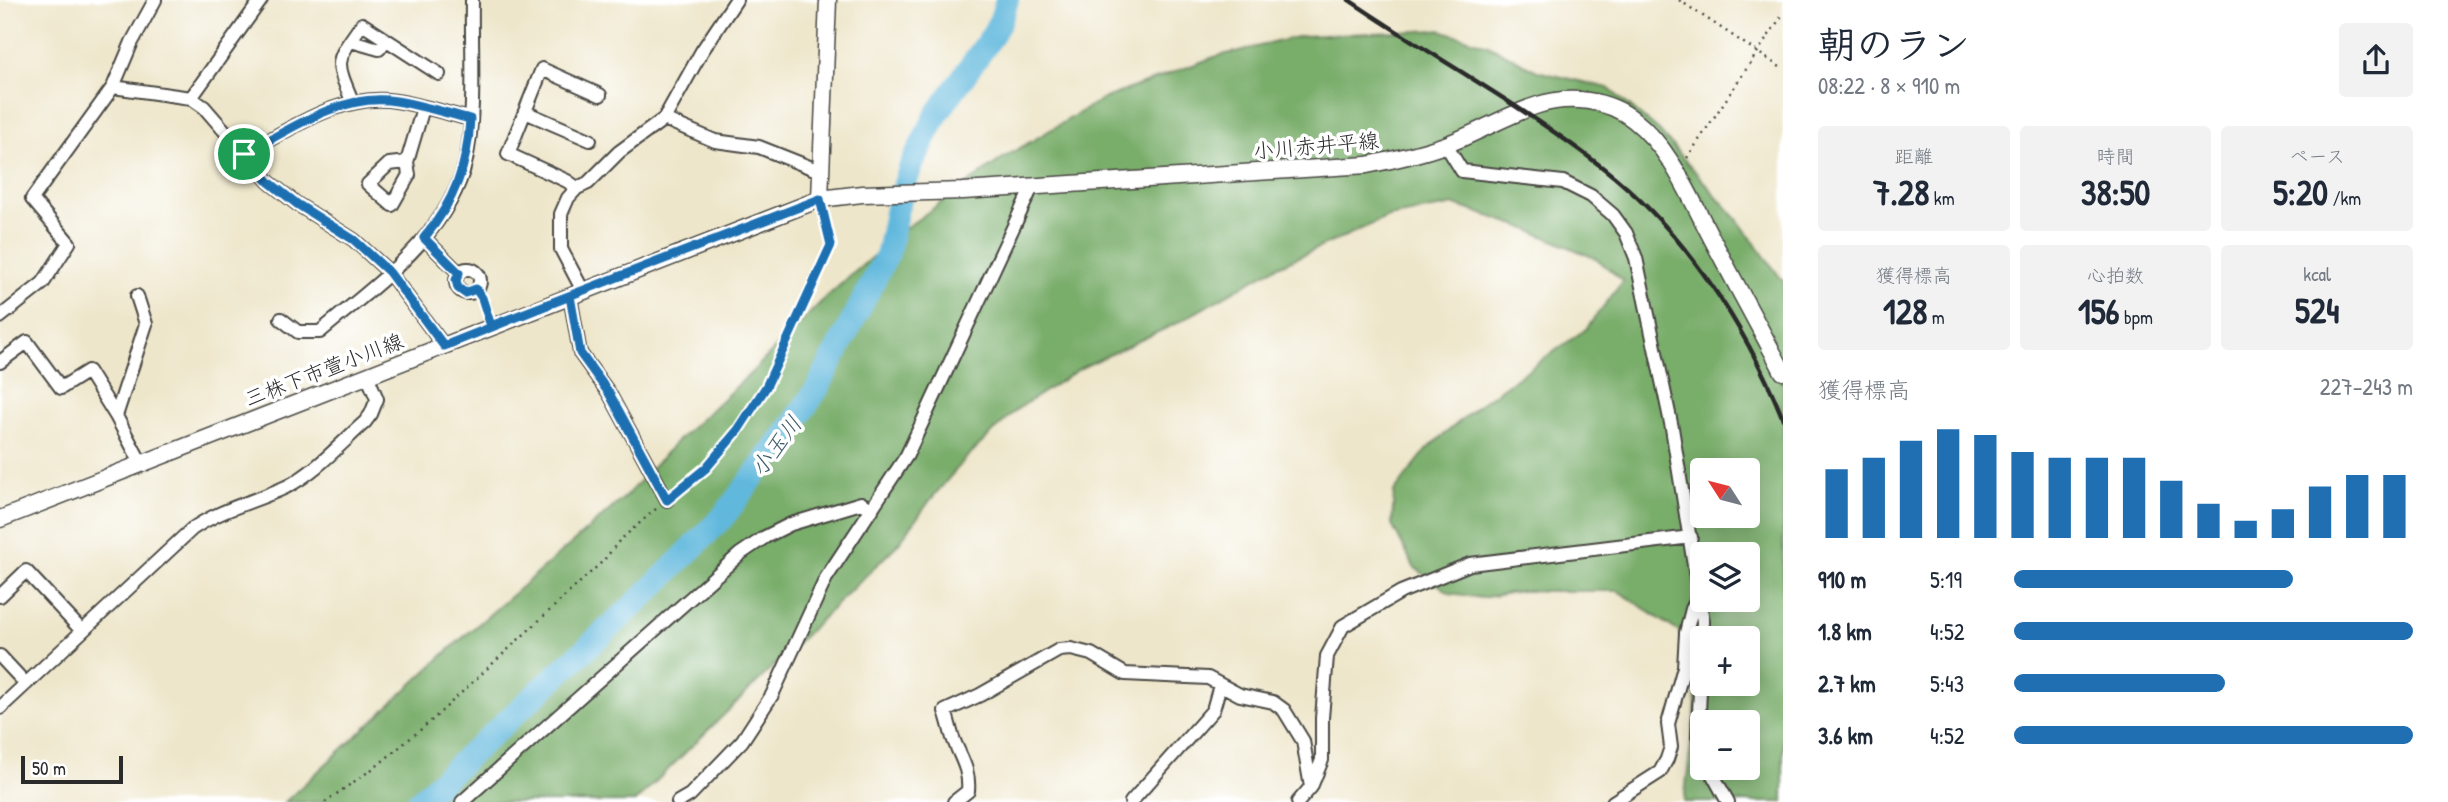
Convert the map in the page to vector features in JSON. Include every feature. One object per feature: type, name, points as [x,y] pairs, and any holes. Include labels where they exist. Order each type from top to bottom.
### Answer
[{"type":"main road","points":[[820,199],[828,0]]},
{"type":"main road","name":"小川赤井平線","points":[[820,199],[862,194],[963,191],[1367,165],[1446,145],[1538,105],[1563,100],[1589,100],[1614,108],[1633,119],[1654,138],[1677,173],[1783,372]]},
{"type":"main road","name":"三株下市萱小川線","points":[[0,519],[820,199]]},
{"type":"street","points":[[0,317],[43,283],[69,243],[32,199],[113,87],[132,42],[155,0]]},
{"type":"street","points":[[191,99],[261,0]]},
{"type":"street","points":[[281,319],[298,331],[320,332],[389,272],[437,222],[458,184],[467,152],[472,0]]},
{"type":"street","points":[[667,500],[609,393],[580,353],[576,293],[561,249],[561,214],[568,198],[577,188],[588,183],[619,152],[664,119],[702,51],[736,0]]},
{"type":"street","points":[[353,103],[338,69],[341,54],[362,24],[439,74]]},
{"type":"street","points":[[351,41],[379,49],[386,40]]},
{"type":"street","points":[[577,188],[508,154],[542,69],[600,95]]},
{"type":"street","points":[[113,87],[191,99],[204,107],[269,182],[297,204],[354,240],[389,272],[444,346]]},
{"type":"street","points":[[244,154],[321,114],[353,103],[394,100],[470,119]]},
{"type":"street","points":[[407,162],[424,108]]},
{"type":"street","points":[[525,112],[590,140]]},
{"type":"street","points":[[664,119],[715,141],[759,146],[822,172]]},
{"type":"street","points":[[1446,145],[1462,171],[1563,183],[1591,196],[1614,215],[1626,233],[1636,258],[1672,428],[1692,542]]},
{"type":"street","points":[[678,802],[690,795],[742,741],[772,695],[825,578],[907,455],[1032,187]]},
{"type":"street","points":[[424,238],[459,273],[456,280],[458,288],[465,293],[476,289]]},
{"type":"street","points":[[116,416],[146,324],[137,296]]},
{"type":"street","points":[[0,362],[27,342],[61,388],[88,372],[141,463]]},
{"type":"street","points":[[0,708],[192,529],[211,516],[286,487],[309,472],[365,422],[377,399],[367,375]]},
{"type":"street","points":[[462,802],[740,554],[791,524],[861,503],[872,510]]},
{"type":"street","points":[[1298,802],[1311,787],[1322,760],[1327,656],[1343,626],[1401,592],[1470,564],[1691,537]]},
{"type":"street","points":[[0,596],[26,571],[82,631]]},
{"type":"street","points":[[1613,802],[1660,772],[1667,759],[1671,747],[1668,724],[1684,667],[1686,633],[1691,612]]},
{"type":"street","points":[[1699,710],[1702,612]]},
{"type":"street","points":[[954,802],[968,791],[969,783],[967,766],[953,739],[945,710],[980,695],[1059,650],[1071,649],[1091,654],[1125,674],[1208,678],[1240,695],[1273,702],[1284,710],[1303,741],[1311,787]]},
{"type":"street","points":[[0,656],[26,684]]},
{"type":"street","points":[[1131,802],[1213,710],[1220,684]]},
{"type":"street","points":[[1716,780],[1728,802]]},
{"type":"path","points":[[1679,0],[1783,69]]},
{"type":"path","points":[[1677,173],[1783,14]]},
{"type":"path","points":[[325,802],[378,765],[431,720],[604,560],[619,541],[706,468],[738,430],[766,387],[831,245],[820,199]]},
{"type":"path","points":[[476,289],[482,298],[491,326]]},
{"type":"green space","points":[[1440,30],[1488,45],[1537,71],[1608,88],[1659,131],[1736,218],[1783,281],[1783,802],[1684,802],[1690,754],[1690,780],[1760,780],[1760,710],[1695,710],[1695,696],[1760,696],[1760,626],[1690,626],[1690,664],[1679,632],[1618,591],[1520,591],[1481,598],[1450,593],[1414,567],[1392,525],[1394,492],[1427,449],[1480,404],[1586,329],[1623,281],[1597,259],[1522,227],[1455,205],[1388,217],[1278,266],[1177,323],[1081,368],[1016,410],[966,458],[898,544],[635,802],[285,802],[451,648],[626,496],[675,443],[751,373],[824,299],[903,230],[1003,158],[1103,99],[1214,57],[1301,36]]},
{"type":"waterway","name":"小玉川","points":[[418,802],[645,595],[723,517],[794,423],[817,389],[888,253],[897,208],[911,166],[937,114],[992,36],[1007,0]]},
{"type":"railway","points":[[1349,0],[1572,144],[1631,192],[1685,249],[1709,281],[1750,348],[1783,419]]},
{"type":"route","points":[[371,100],[394,100],[470,119],[469,142],[458,184],[437,222],[424,238],[459,273],[456,284],[461,291],[469,293],[476,289],[482,298],[491,326],[820,199],[831,245],[766,387],[738,430],[706,468],[667,500],[609,393],[580,353],[570,296],[444,346],[389,272],[354,240],[297,204],[269,182],[244,154],[321,114],[371,100]]}]
